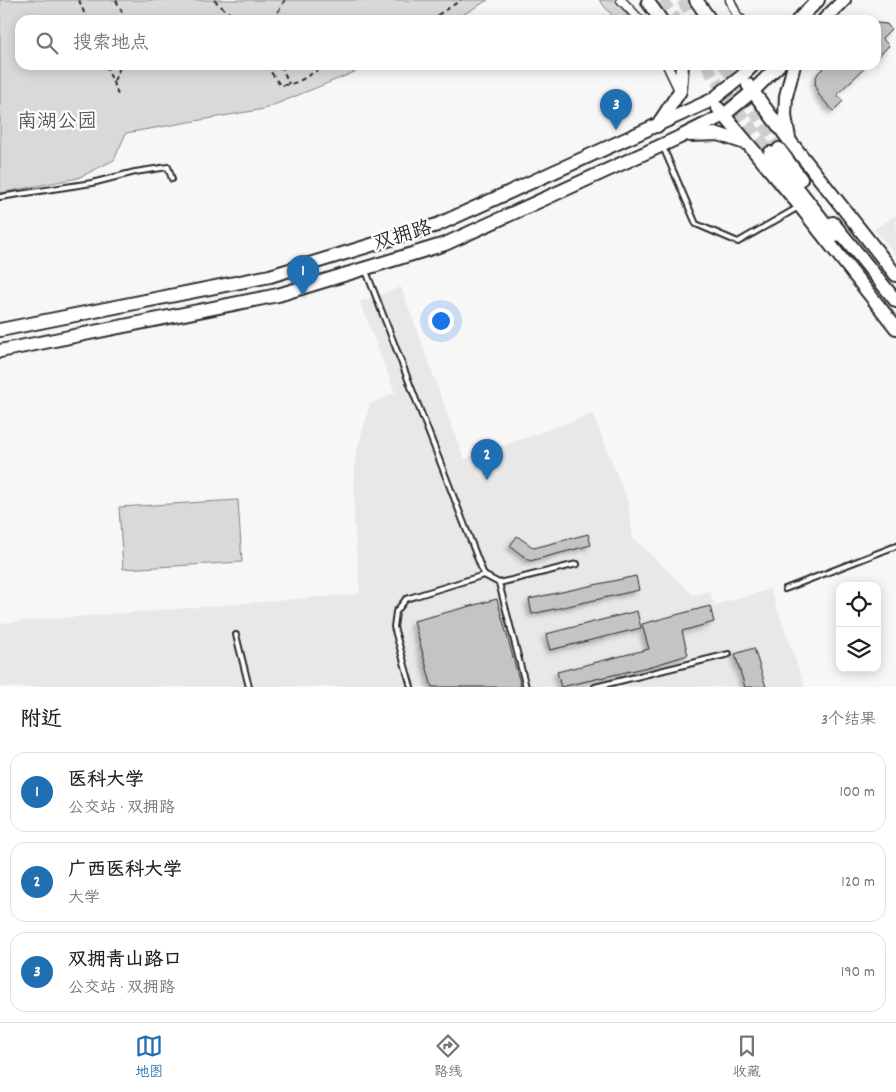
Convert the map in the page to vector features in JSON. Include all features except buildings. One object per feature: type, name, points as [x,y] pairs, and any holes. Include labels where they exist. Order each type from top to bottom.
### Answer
[{"type":"main road","points":[[696,0],[706,15]]},
{"type":"main road","points":[[803,15],[818,0]]},
{"type":"main road","points":[[829,15],[844,0]]},
{"type":"main road","points":[[648,2],[657,15]]},
{"type":"main road","points":[[657,126],[680,91],[682,70]]},
{"type":"main road","name":"双拥路","points":[[0,330],[270,276],[428,228],[712,100],[748,70]]},
{"type":"main road","name":"双拥路","points":[[0,351],[278,295],[445,244],[680,137],[724,114],[754,91],[775,70]]},
{"type":"main road","points":[[793,70],[786,96],[780,148],[828,217],[896,301]]},
{"type":"main road","points":[[741,77],[754,91],[780,148],[896,315]]},
{"type":"main road","points":[[712,100],[800,206],[896,328]]},
{"type":"main road","points":[[680,137],[718,134],[746,143]]},
{"type":"main road","points":[[780,148],[896,275]]},
{"type":"street","points":[[621,0],[635,15]]},
{"type":"street","points":[[730,0],[737,15]]},
{"type":"street","points":[[670,70],[680,91]]},
{"type":"lane","points":[[662,145],[696,224],[738,242],[800,206]]},
{"type":"lane","points":[[0,197],[168,167],[172,179]]},
{"type":"lane","points":[[365,269],[484,575],[499,583],[577,564]]},
{"type":"lane","points":[[785,589],[896,546]]},
{"type":"lane","points":[[411,687],[394,627],[396,612],[406,599],[484,575]]},
{"type":"lane","points":[[499,583],[526,687]]},
{"type":"lane","points":[[236,635],[249,687]]},
{"type":"lane","points":[[595,687],[728,654]]},
{"type":"path","points":[[79,0],[85,15]]},
{"type":"path","points":[[116,0],[124,15]]},
{"type":"path","points":[[214,0],[231,15]]},
{"type":"path","points":[[276,15],[286,0]]},
{"type":"path","points":[[438,15],[461,0]]},
{"type":"path","points":[[108,70],[118,95]]},
{"type":"path","points":[[114,81],[119,70]]},
{"type":"path","points":[[270,70],[280,85],[290,85],[320,70]]},
{"type":"path","points":[[283,70],[290,85]]},
{"type":"shaded area","points":[[896,215],[896,255],[874,229]]},
{"type":"shaded area","points":[[401,287],[464,459],[593,414],[628,502],[633,538],[693,595],[709,591],[715,605],[770,589],[805,687],[0,687],[0,623],[360,594],[354,523],[355,458],[370,404],[395,393],[360,302]]},
{"type":"green space","name":"南湖公园","points":[[0,0],[488,0],[462,15],[15,15],[15,70],[360,70],[264,109],[126,133],[114,160],[78,178],[0,193]]},
{"type":"green space","points":[[599,0],[618,0],[627,15],[612,15]]},
{"type":"green space","points":[[238,500],[242,562],[123,569],[119,507]]},
{"type":"tunnel","points":[[662,0],[672,15]]},
{"type":"tunnel","points":[[682,0],[692,15]]},
{"type":"tunnel","points":[[710,70],[770,153]]},
{"type":"tunnel","points":[[727,70],[779,149]]},
{"type":"place","name":"双拥青山路口","points":[[616,130]]},
{"type":"place","name":"医科大学","points":[[303,296]]},
{"type":"place","name":"广西医科大学","points":[[487,480]]}]
